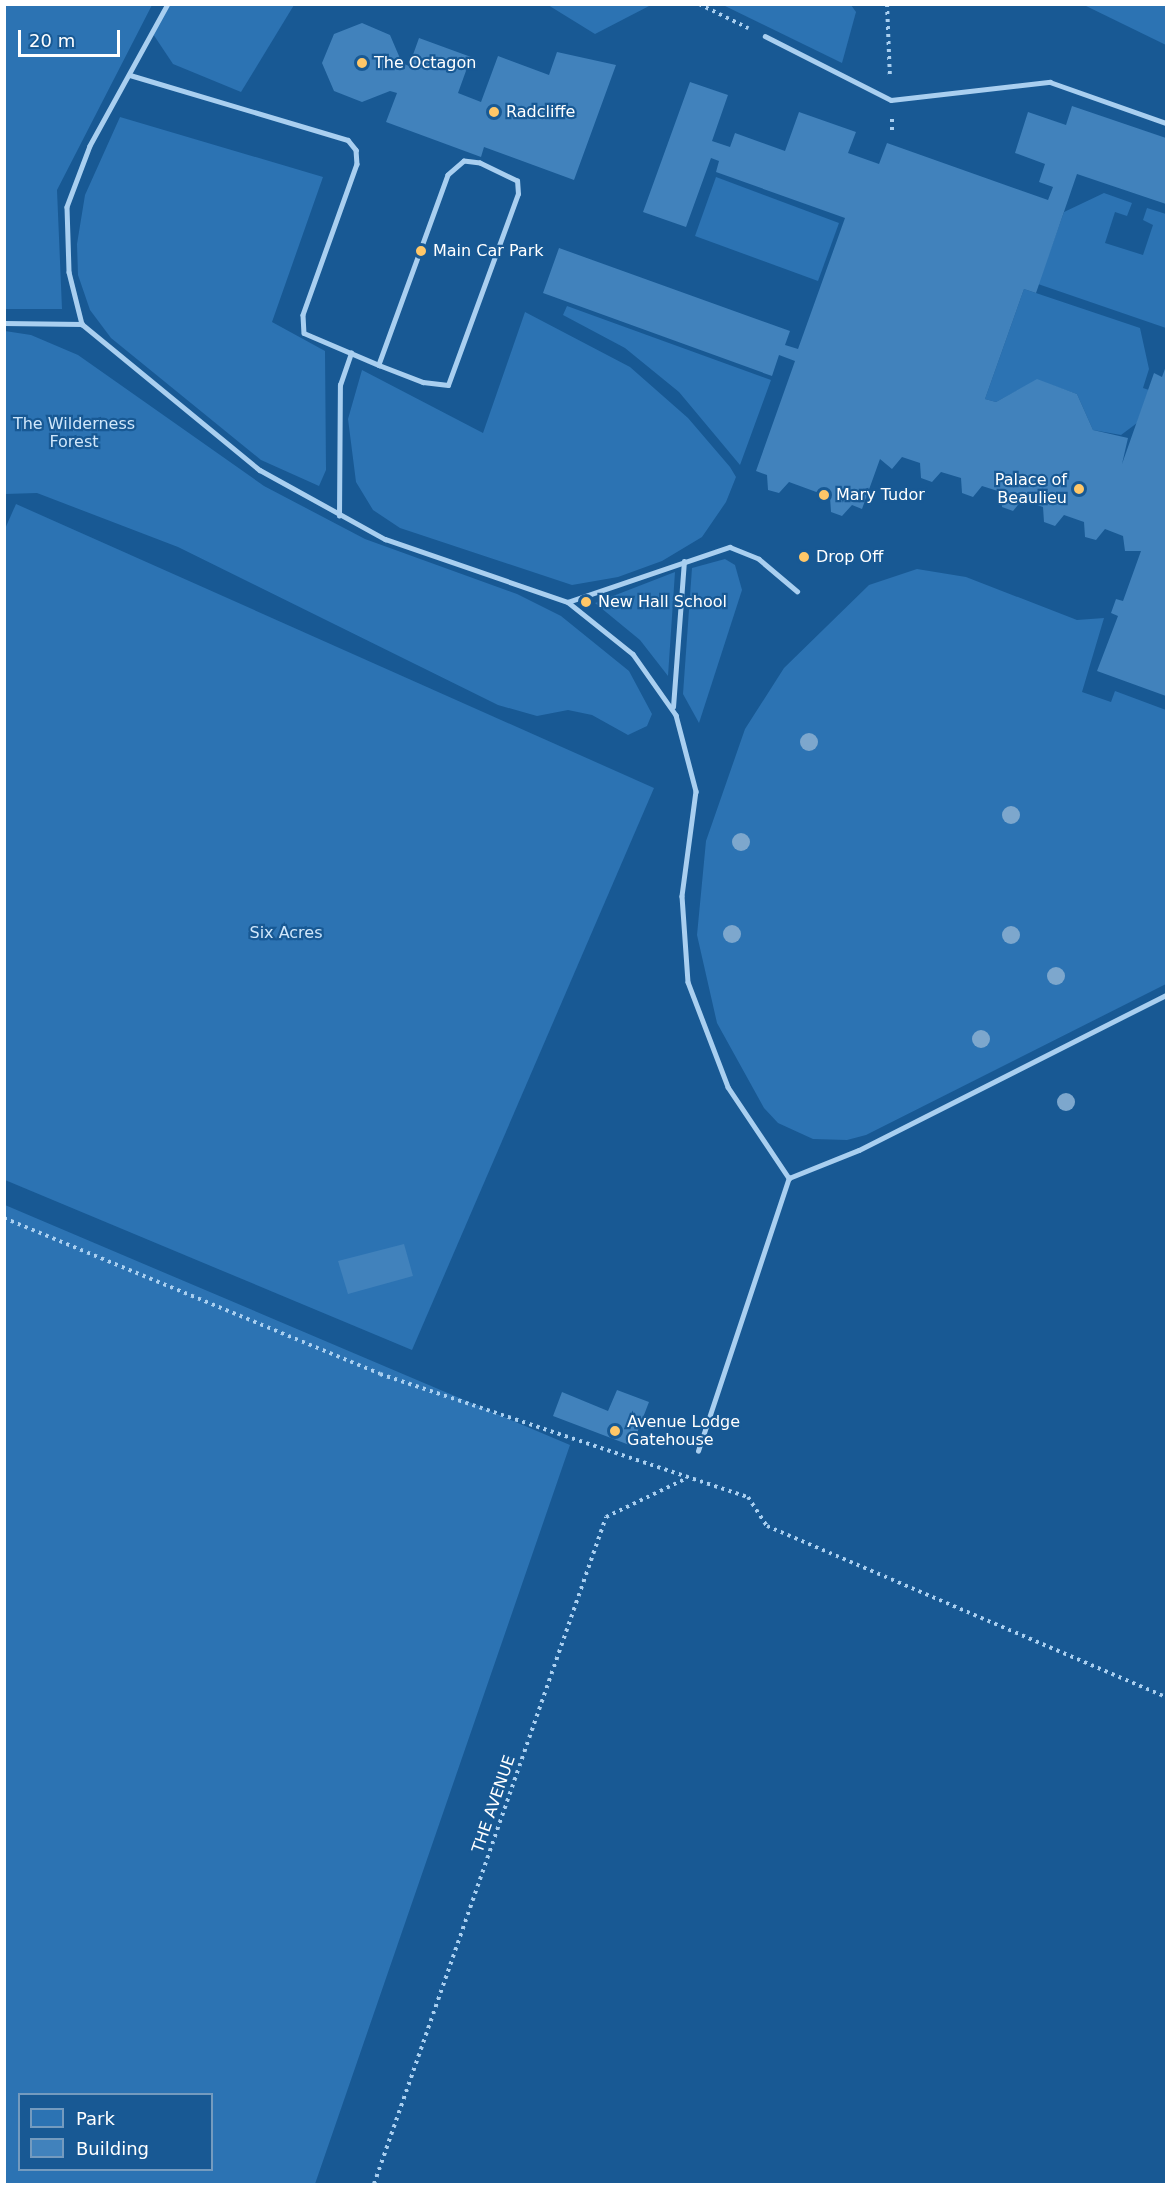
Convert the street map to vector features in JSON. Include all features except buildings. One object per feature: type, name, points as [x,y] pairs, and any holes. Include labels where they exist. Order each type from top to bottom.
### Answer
[{"type":"lane","points":[[168,4],[90,146],[67,207],[69,272],[82,324],[260,470],[339,516],[415,551],[568,602],[633,654],[673,707]]},
{"type":"lane","points":[[765,36],[891,100],[1050,82],[1167,123]]},
{"type":"lane","points":[[130,75],[331,133],[356,150],[357,164],[303,315],[304,333],[379,365],[423,382],[448,385],[518,194],[517,181],[507,173],[464,162],[448,175],[379,365]]},
{"type":"lane","points":[[4,322],[82,324]]},
{"type":"lane","points":[[339,516],[340,385],[351,353]]},
{"type":"lane","points":[[568,602],[730,547],[759,559],[797,591]]},
{"type":"lane","points":[[684,561],[673,707],[696,791],[682,896],[688,982],[728,1086],[789,1178]]},
{"type":"lane","points":[[698,1451],[789,1178],[859,1150],[1167,995]]},
{"type":"path","points":[[699,4],[765,36]]},
{"type":"path","points":[[887,4],[892,132]]},
{"type":"path","points":[[4,1218],[380,1374],[748,1497],[767,1526],[1167,1697]]},
{"type":"path","name":"THE AVENUE","points":[[374,2184],[606,1517],[688,1478]]},
{"type":"green space","points":[[4,5],[152,5],[57,190],[62,309],[5,309]]},
{"type":"green space","points":[[167,5],[294,5],[241,92],[173,64],[153,34]]},
{"type":"green space","points":[[548,5],[651,5],[595,34]]},
{"type":"green space","points":[[723,5],[851,5],[856,12],[842,63]]},
{"type":"green space","points":[[1084,5],[1166,5],[1166,45]]},
{"type":"green space","points":[[120,117],[323,177],[272,322],[325,351],[326,470],[319,486],[261,460],[111,338],[90,310],[78,275],[77,244],[85,195]]},
{"type":"green space","points":[[716,177],[839,223],[818,281],[695,236]]},
{"type":"green space","points":[[1104,193],[1132,203],[1127,216],[1115,212],[1105,243],[1143,255],[1153,225],[1143,220],[1147,208],[1166,214],[1166,328],[1038,284],[1064,212]]},
{"type":"green space","points":[[1024,289],[1140,328],[1149,369],[1143,388],[1149,390],[1137,423],[1121,435],[1093,430],[1077,394],[1037,380],[996,402],[985,399]]},
{"type":"green space","points":[[567,306],[771,380],[740,465],[679,392],[625,348],[563,315]]},
{"type":"green space","points":[[525,312],[630,367],[688,418],[730,467],[736,477],[726,502],[702,537],[662,561],[618,577],[572,585],[400,528],[373,510],[356,482],[348,419],[362,370],[483,433]]},
{"type":"green space","name":"The Wilderness Forest","points":[[5,331],[31,335],[78,355],[264,486],[365,539],[517,594],[561,616],[629,671],[652,714],[647,726],[628,735],[592,715],[568,710],[537,716],[498,705],[178,547],[37,493],[5,494]]},
{"type":"green space","name":"Six Acres","points":[[16,504],[654,788],[412,1350],[5,1180],[4,531]]},
{"type":"green space","points":[[725,559],[735,565],[742,590],[699,723],[683,694],[692,568]]},
{"type":"green space","points":[[917,569],[966,577],[1077,620],[1104,618],[1082,692],[1111,702],[1115,691],[1166,710],[1166,984],[866,1135],[847,1140],[813,1139],[778,1123],[764,1108],[717,1023],[697,935],[706,841],[745,729],[784,668],[869,585]]},
{"type":"green space","points":[[675,572],[668,676],[640,640],[595,603]]},
{"type":"green space","points":[[5,1205],[570,1445],[315,2184],[5,2184]]},
{"type":"place","name":"The Octagon","points":[[362,63]]},
{"type":"place","name":"Radcliffe","points":[[494,112]]},
{"type":"place","name":"Main Car Park","points":[[421,251]]},
{"type":"place","name":"Palace of Beaulieu","points":[[1079,489]]},
{"type":"place","name":"Mary Tudor","points":[[824,495]]},
{"type":"place","name":"Drop Off","points":[[804,557]]},
{"type":"place","name":"New Hall School","points":[[586,602]]},
{"type":"place","name":"Avenue Lodge Gatehouse","points":[[615,1431]]}]
